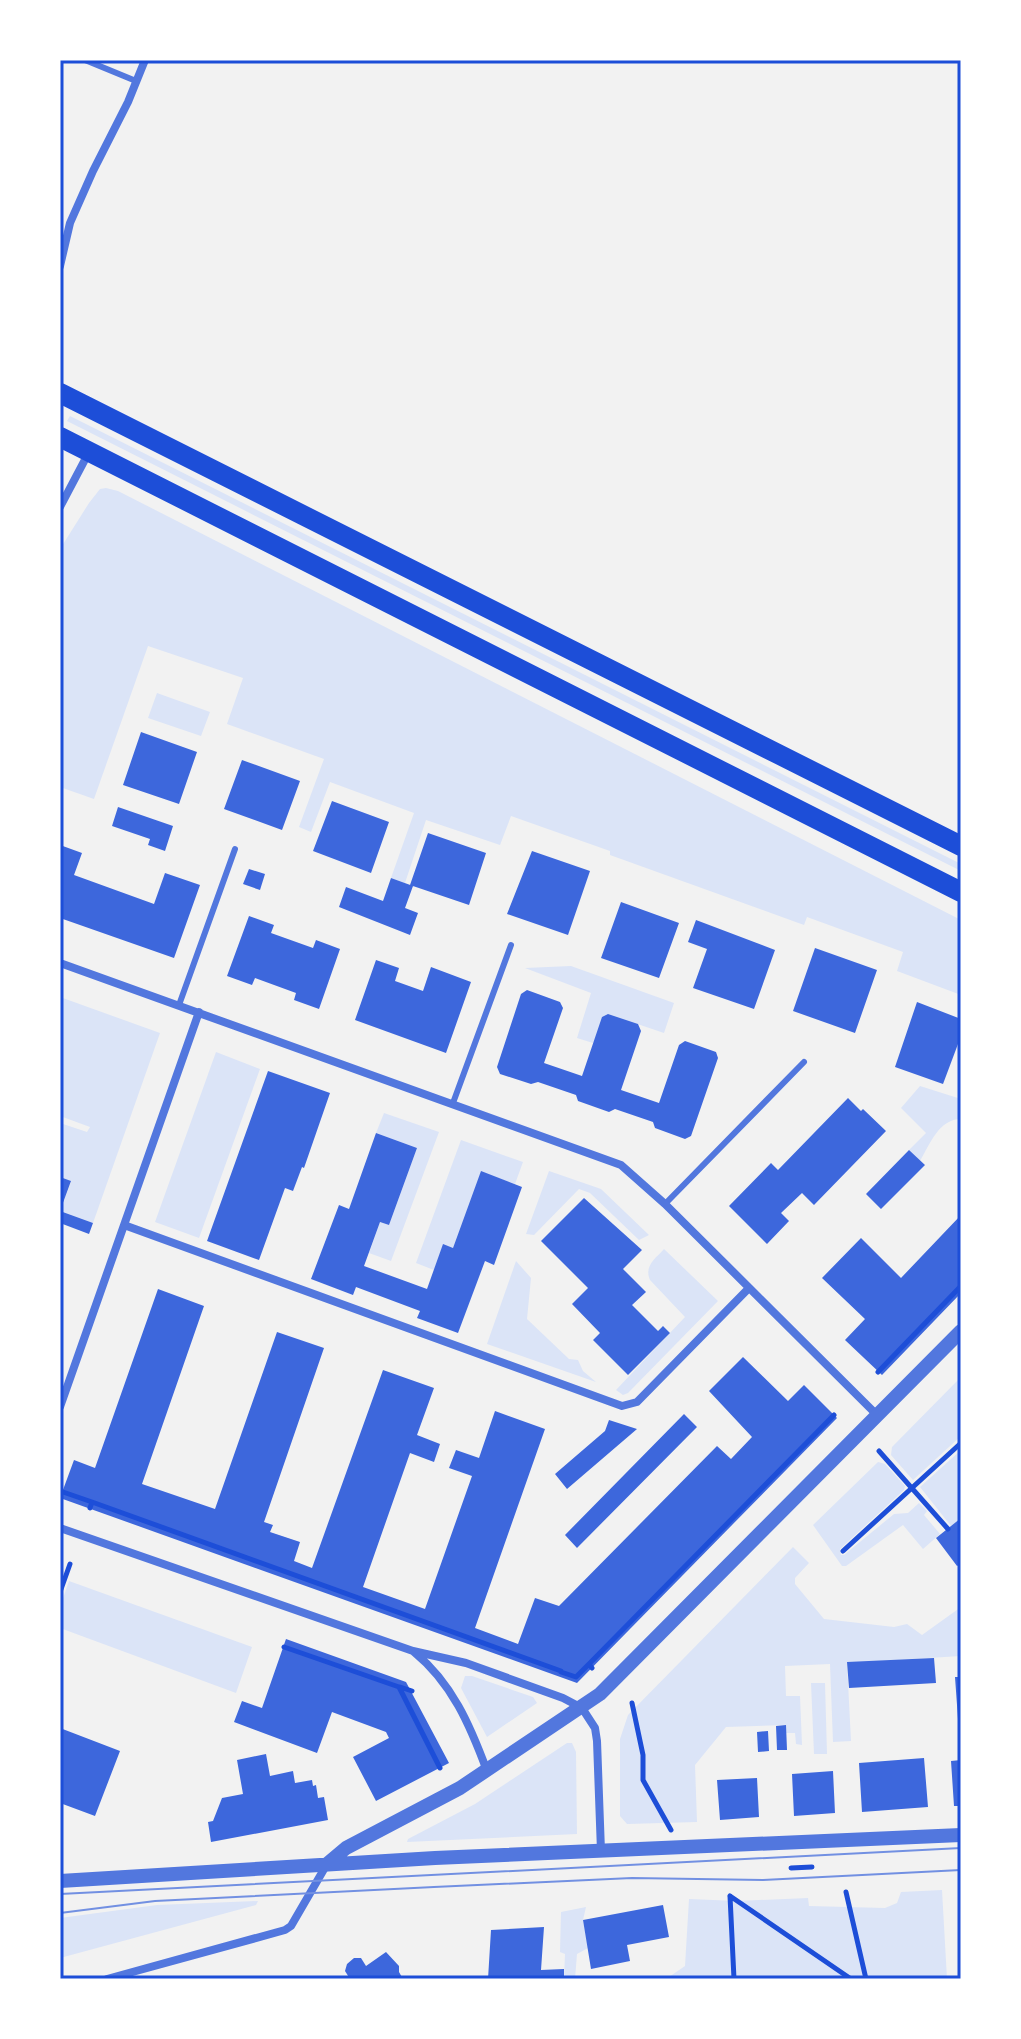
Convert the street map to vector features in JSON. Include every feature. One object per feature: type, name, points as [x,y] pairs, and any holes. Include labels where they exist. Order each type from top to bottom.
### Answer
[{"type":"main road","points":[[60,393],[961,846]]},
{"type":"main road","points":[[60,437],[961,892]]},
{"type":"street","points":[[60,266],[70,223],[145,60]]},
{"type":"street","points":[[60,507],[89,452]]},
{"type":"street","points":[[60,963],[609,1159],[630,1172],[665,1204],[877,1415]]},
{"type":"street","points":[[60,1407],[199,1012]]},
{"type":"street","points":[[124,1225],[622,1406],[637,1402],[749,1288]]},
{"type":"street","points":[[107,1979],[285,1930],[291,1926],[327,1864],[346,1848],[460,1788],[582,1708],[609,1686],[961,1331]]},
{"type":"street","points":[[60,1528],[413,1651],[466,1663],[545,1690],[582,1708],[595,1728],[597,1741],[601,1851]]},
{"type":"street","points":[[413,1651],[443,1680],[465,1715],[487,1771]]},
{"type":"street","points":[[60,1881],[327,1864],[961,1835]]},
{"type":"lane","points":[[85,60],[136,81]]},
{"type":"lane","points":[[179,1005],[235,849]]},
{"type":"lane","points":[[453,1103],[511,945]]},
{"type":"lane","points":[[665,1204],[804,1062]]},
{"type":"path","points":[[878,1372],[961,1286]]},
{"type":"path","points":[[63,1492],[91,1505],[576,1677],[591,1666],[834,1415]]},
{"type":"path","points":[[843,1551],[961,1443]]},
{"type":"path","points":[[879,1451],[948,1529]]},
{"type":"path","points":[[60,1592],[70,1564]]},
{"type":"path","points":[[284,1647],[412,1691]]},
{"type":"path","points":[[399,1687],[440,1768]]},
{"type":"path","points":[[632,1703],[643,1755],[643,1780],[673,1834]]},
{"type":"path","points":[[791,1868],[812,1867]]},
{"type":"path","points":[[846,1892],[866,1979]]},
{"type":"path","points":[[734,1979],[730,1896],[851,1979]]},
{"type":"shaded area","points":[[70,416],[961,864],[961,871],[67,421]]},
{"type":"shaded area","points":[[100,489],[118,491],[961,920],[961,995],[897,971],[903,952],[807,917],[804,925],[511,816],[500,845],[426,820],[405,883],[391,878],[414,813],[330,782],[311,832],[299,827],[324,759],[227,724],[243,678],[148,646],[94,799],[60,787],[60,549],[89,503]]},
{"type":"shaded area","points":[[157,693],[210,712],[201,736],[148,718]]},
{"type":"shaded area","points":[[571,966],[674,1003],[664,1033],[608,1014],[593,1043],[577,1038],[591,993],[525,968]]},
{"type":"shaded area","points":[[60,997],[160,1033],[93,1223],[60,1211],[71,1182],[60,1177],[60,1123],[87,1132],[90,1127],[60,1116]]},
{"type":"shaded area","points":[[216,1052],[260,1069],[199,1238],[155,1222]]},
{"type":"shaded area","points":[[920,1086],[961,1099],[961,1119],[941,1128],[920,1161],[909,1150],[926,1133],[901,1108]]},
{"type":"shaded area","points":[[384,1113],[439,1132],[391,1261],[369,1253],[380,1222],[389,1225],[417,1148],[376,1133]]},
{"type":"shaded area","points":[[461,1140],[523,1162],[515,1184],[481,1172],[453,1248],[443,1245],[434,1270],[416,1263]]},
{"type":"shaded area","points":[[549,1171],[601,1189],[649,1235],[639,1240],[590,1193],[579,1189],[534,1235],[526,1234]]},
{"type":"shaded area","points":[[664,1249],[718,1301],[623,1395],[616,1390],[685,1317],[650,1280],[649,1267]]},
{"type":"shaded area","points":[[516,1261],[531,1278],[527,1319],[569,1359],[578,1360],[583,1371],[596,1382],[487,1344]]},
{"type":"shaded area","points":[[961,1377],[961,1436],[913,1480],[891,1455],[892,1447]]},
{"type":"shaded area","points":[[961,1450],[961,1518],[951,1526],[920,1487]]},
{"type":"shaded area","points":[[878,1462],[885,1464],[905,1486],[904,1490],[840,1549],[841,1555],[894,1514],[908,1513],[919,1503],[927,1511],[924,1515],[940,1534],[923,1549],[903,1525],[842,1566],[813,1525]]},
{"type":"shaded area","points":[[793,1547],[809,1563],[795,1578],[795,1584],[824,1619],[894,1627],[907,1624],[922,1635],[961,1607],[961,1656],[847,1663],[851,1741],[833,1742],[830,1664],[785,1666],[786,1696],[800,1696],[802,1745],[796,1744],[795,1733],[786,1733],[786,1725],[726,1727],[695,1765],[697,1822],[627,1824],[620,1816],[620,1739],[628,1715]]},
{"type":"shaded area","points":[[69,1581],[252,1647],[236,1693],[60,1628],[60,1607]]},
{"type":"shaded area","points":[[465,1676],[533,1697],[537,1703],[487,1737],[461,1688]]},
{"type":"shaded area","points":[[811,1683],[825,1683],[827,1754],[814,1754]]},
{"type":"shaded area","points":[[567,1743],[572,1743],[576,1752],[577,1834],[407,1842],[475,1804]]},
{"type":"shaded area","points":[[942,1890],[947,1979],[666,1979],[685,1966],[689,1899],[737,1901],[808,1898],[809,1906],[885,1908],[897,1903],[901,1892]]},
{"type":"shaded area","points":[[258,1901],[256,1905],[60,1958],[60,1918],[157,1905]]},
{"type":"shaded area","points":[[586,1907],[583,1920],[588,1948],[577,1954],[575,1979],[564,1979],[565,1954],[560,1952],[561,1912]]},
{"type":"building","points":[[141,732],[197,752],[179,804],[123,785]]},
{"type":"building","points":[[242,760],[300,781],[282,830],[224,809]]},
{"type":"building","points":[[332,801],[389,822],[371,873],[313,851]]},
{"type":"building","points":[[118,807],[173,826],[165,851],[148,845],[150,839],[112,826]]},
{"type":"building","points":[[428,833],[486,853],[469,905],[410,885]]},
{"type":"building","points":[[60,845],[82,853],[74,875],[154,904],[165,873],[200,885],[174,958],[60,918]]},
{"type":"building","points":[[532,851],[590,871],[568,935],[507,914]]},
{"type":"building","points":[[249,869],[265,874],[260,890],[243,884]]},
{"type":"building","points":[[391,878],[413,886],[405,908],[418,913],[410,935],[339,907],[346,887],[383,901]]},
{"type":"building","points":[[621,902],[679,923],[659,978],[601,958]]},
{"type":"building","points":[[249,916],[274,925],[271,933],[313,948],[316,940],[340,949],[319,1009],[294,1000],[296,993],[255,978],[252,985],[227,976]]},
{"type":"building","points":[[696,920],[775,950],[754,1009],[693,988],[707,949],[688,942]]},
{"type":"building","points":[[815,948],[877,970],[855,1033],[793,1011]]},
{"type":"building","points":[[376,960],[399,968],[395,981],[423,991],[431,967],[471,982],[446,1053],[355,1020]]},
{"type":"building","points":[[527,990],[560,1002],[563,1008],[544,1063],[582,1076],[602,1017],[608,1014],[638,1024],[641,1031],[621,1090],[659,1103],[679,1045],[685,1041],[716,1052],[718,1058],[691,1136],[685,1139],[655,1128],[653,1122],[615,1109],[609,1112],[578,1101],[576,1095],[538,1082],[531,1084],[500,1074],[497,1067],[521,994]]},
{"type":"building","points":[[917,1002],[961,1019],[961,1036],[943,1084],[895,1067]]},
{"type":"building","points":[[268,1071],[330,1093],[304,1168],[293,1191],[285,1188],[259,1260],[207,1241]]},
{"type":"building","points":[[848,1098],[886,1131],[814,1205],[802,1193],[781,1213],[789,1221],[767,1244],[729,1206],[771,1163],[778,1170]]},
{"type":"building","points":[[376,1133],[417,1148],[389,1225],[380,1222],[364,1266],[427,1289],[443,1244],[453,1248],[481,1171],[522,1187],[494,1265],[485,1261],[458,1333],[417,1318],[420,1311],[356,1287],[353,1295],[311,1279],[339,1205],[349,1209]]},
{"type":"building","points":[[909,1150],[925,1165],[881,1209],[866,1194]]},
{"type":"building","points":[[60,1177],[71,1181],[60,1211]]},
{"type":"building","points":[[584,1198],[642,1250],[623,1269],[646,1292],[632,1305],[658,1331],[663,1326],[670,1333],[628,1375],[593,1340],[600,1333],[572,1304],[588,1288],[541,1241]]},
{"type":"building","points":[[60,1211],[93,1223],[89,1234],[60,1223]]},
{"type":"building","points":[[961,1215],[961,1293],[882,1375],[845,1340],[865,1319],[822,1278],[861,1238],[901,1278]]},
{"type":"building","points":[[158,1289],[204,1306],[142,1484],[215,1509],[277,1332],[324,1348],[264,1522],[273,1525],[270,1532],[300,1542],[294,1561],[312,1568],[383,1370],[434,1388],[417,1435],[440,1444],[434,1462],[410,1453],[363,1587],[425,1609],[472,1476],[449,1468],[456,1450],[479,1458],[495,1411],[545,1429],[475,1628],[518,1644],[535,1598],[559,1606],[717,1446],[731,1459],[752,1437],[709,1391],[743,1357],[788,1401],[804,1385],[837,1418],[577,1683],[60,1498],[74,1460],[95,1468]]},
{"type":"building","points":[[684,1414],[697,1427],[577,1548],[565,1535]]},
{"type":"building","points":[[609,1420],[637,1429],[567,1489],[555,1474],[605,1431]]},
{"type":"building","points":[[961,1518],[961,1564],[957,1566],[936,1538]]},
{"type":"building","points":[[286,1639],[406,1682],[449,1763],[376,1801],[353,1757],[389,1738],[386,1732],[332,1712],[317,1753],[234,1722],[242,1701],[262,1708]]},
{"type":"building","points":[[934,1658],[936,1683],[849,1688],[847,1662]]},
{"type":"building","points":[[955,1677],[961,1677],[961,1719],[958,1719]]},
{"type":"building","points":[[786,1725],[787,1750],[777,1750],[776,1726]]},
{"type":"building","points":[[60,1728],[120,1751],[95,1816],[60,1803]]},
{"type":"building","points":[[768,1731],[769,1751],[758,1752],[757,1732]]},
{"type":"building","points":[[266,1754],[270,1776],[293,1771],[295,1783],[312,1780],[318,1798],[324,1797],[328,1820],[211,1842],[208,1822],[213,1821],[222,1798],[243,1794],[237,1760]]},
{"type":"building","points":[[924,1758],[928,1807],[862,1812],[859,1763]]},
{"type":"building","points":[[961,1760],[961,1806],[954,1806],[951,1761]]},
{"type":"building","points":[[833,1771],[835,1813],[794,1816],[792,1774]]},
{"type":"building","points":[[757,1778],[759,1817],[720,1820],[717,1780]]},
{"type":"building","points":[[663,1905],[669,1937],[627,1945],[630,1961],[591,1969],[583,1920]]},
{"type":"building","points":[[544,1927],[541,1970],[564,1969],[564,1979],[488,1979],[491,1930]]},
{"type":"building","points":[[386,1952],[399,1966],[403,1979],[350,1979],[345,1971],[354,1958],[361,1958],[366,1966]]},
{"type":"tram line","points":[[60,1894],[961,1848]]},
{"type":"tram line","points":[[60,1913],[155,1901],[434,1887],[632,1878],[763,1880],[961,1870]]}]
